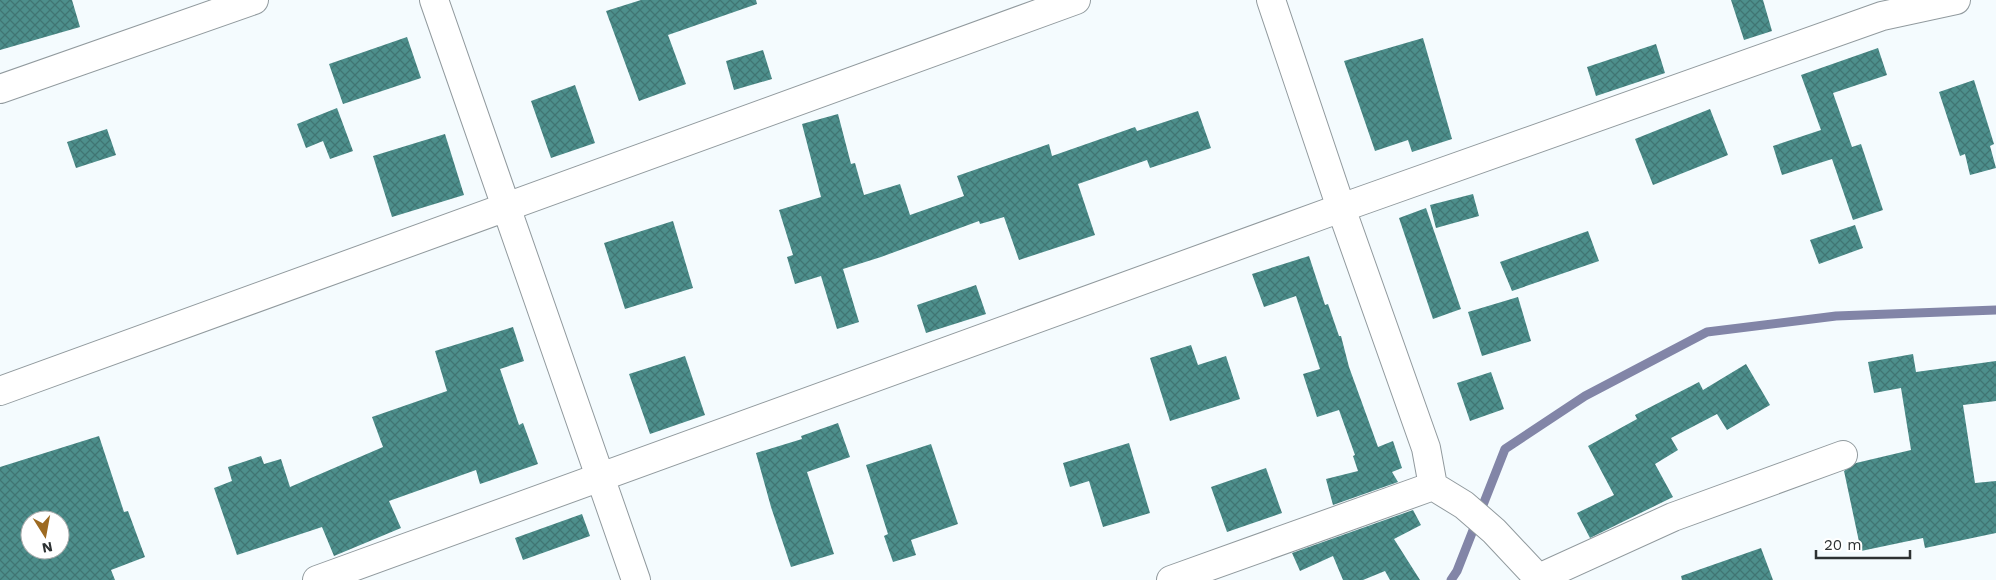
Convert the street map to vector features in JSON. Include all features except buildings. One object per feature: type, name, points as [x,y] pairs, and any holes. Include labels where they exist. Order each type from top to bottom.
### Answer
[{"type":"street","points":[[0,89],[254,0]]},
{"type":"street","points":[[434,0],[636,580]]},
{"type":"street","points":[[0,391],[1076,0]]},
{"type":"street","points":[[1271,0],[1340,208],[1426,448],[1433,486],[1464,505],[1494,531],[1539,579],[1672,517],[1843,455]]},
{"type":"street","points":[[317,580],[1340,208],[1882,16],[1956,0]]},
{"type":"street","points":[[1171,580],[1433,486]]},
{"type":"waterway","points":[[1451,580],[1457,571],[1505,449],[1585,396],[1707,332],[1836,316],[1996,310]]}]
